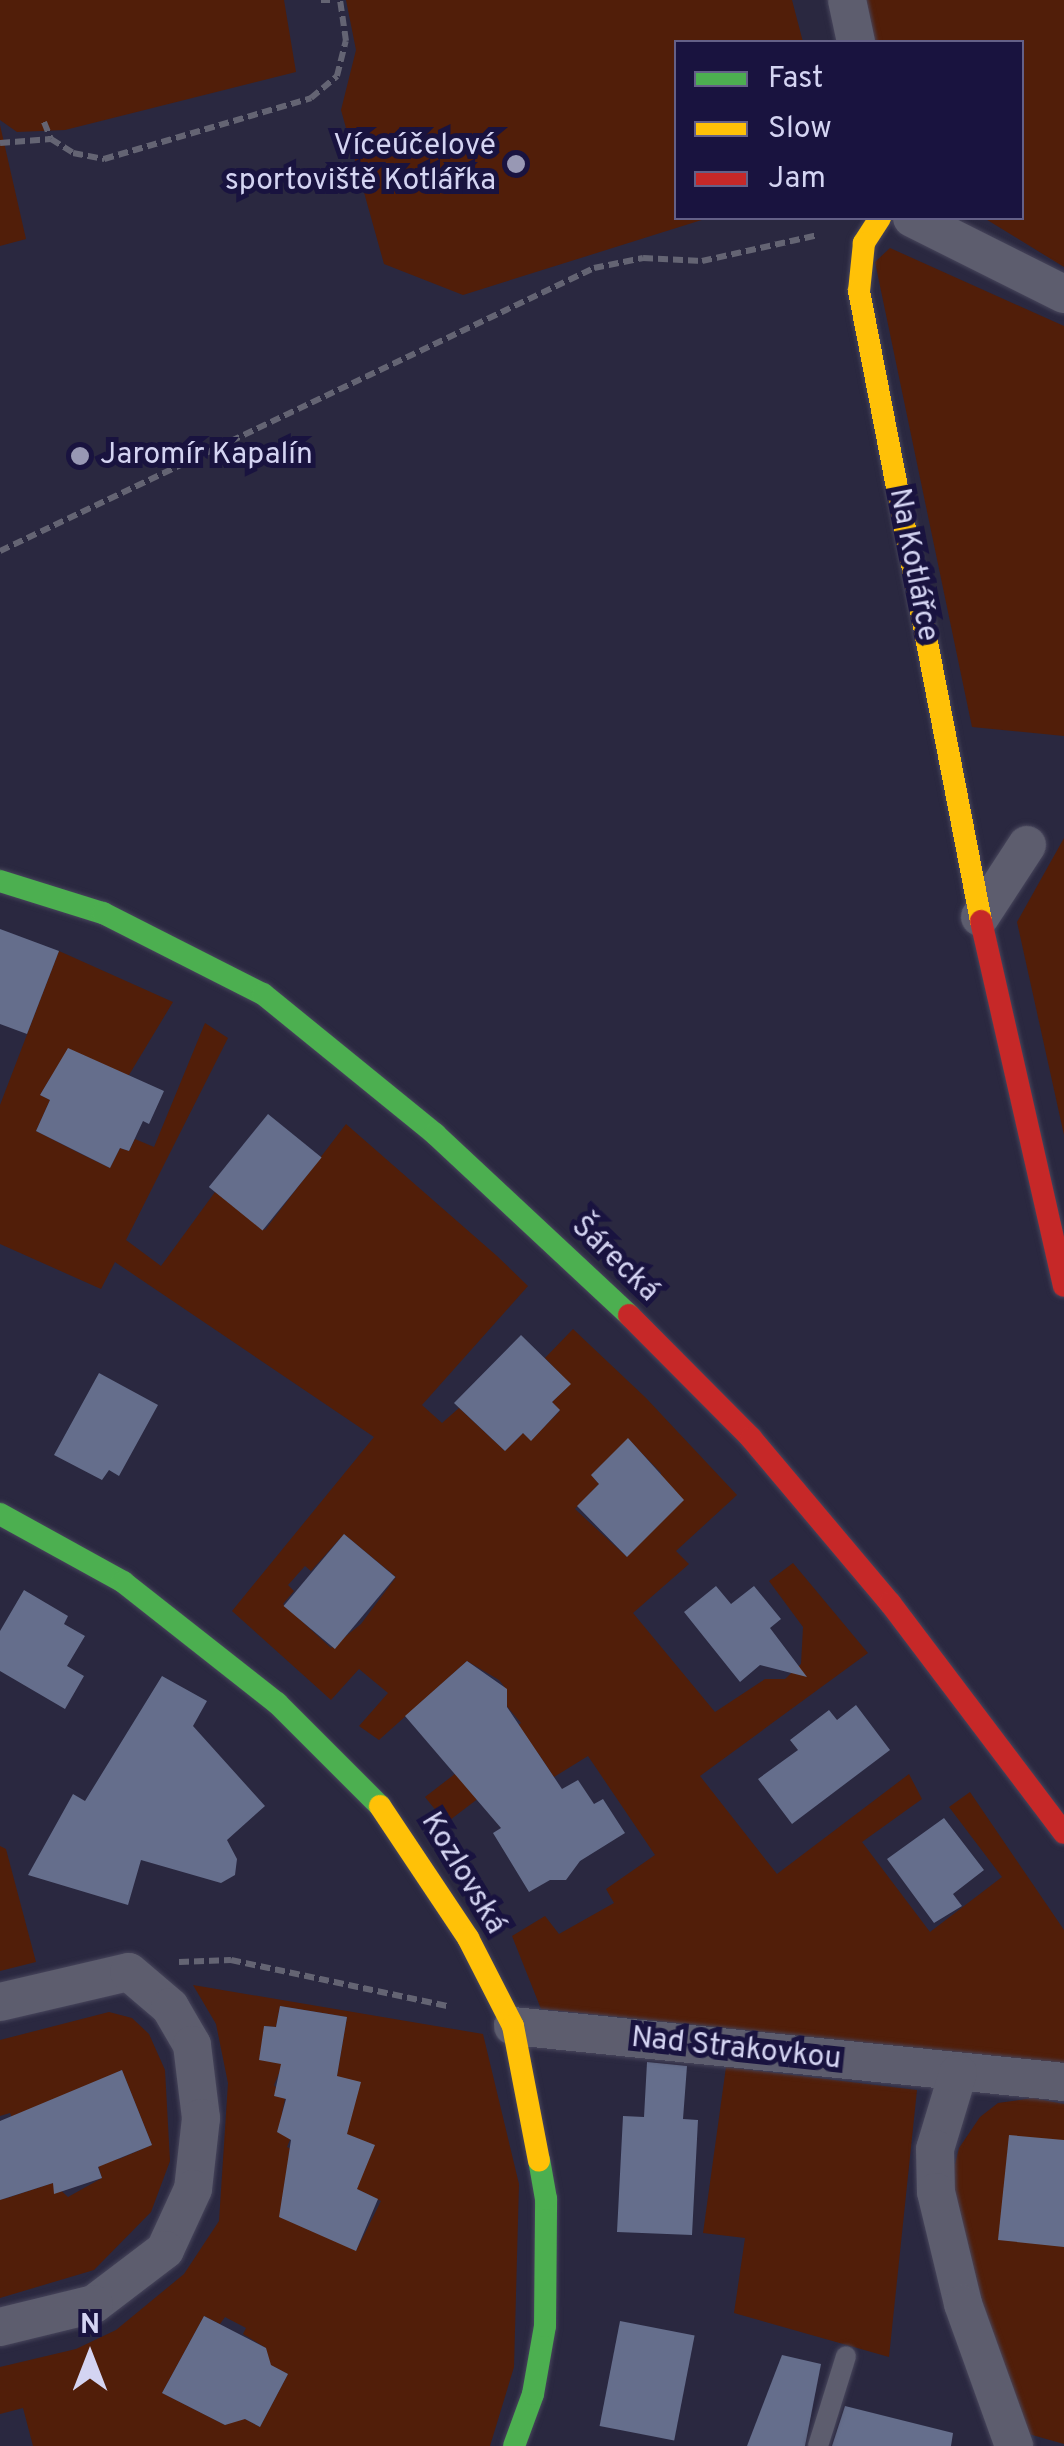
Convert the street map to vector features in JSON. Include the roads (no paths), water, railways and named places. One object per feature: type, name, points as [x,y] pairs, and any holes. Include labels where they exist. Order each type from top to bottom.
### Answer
[{"type":"street","points":[[847,0],[856,40]]},
{"type":"street","name":"Na Kotlářce","points":[[879,220],[864,243],[859,291],[980,917],[1064,1286]]},
{"type":"street","points":[[916,220],[1064,294]]},
{"type":"street","points":[[980,917],[1027,845]]},
{"type":"street","name":"Šárecká","points":[[0,881],[103,913],[247,985],[434,1134],[596,1282],[751,1438],[890,1603],[1064,1832]]},
{"type":"street","name":"Kozlovská","points":[[0,1514],[164,1612],[348,1770],[424,1862],[513,2026],[540,2142],[547,2272],[533,2394],[514,2446]]},
{"type":"street","points":[[0,2002],[129,1972],[170,2007],[192,2046],[201,2118],[194,2189],[165,2250],[94,2304],[0,2327]]},
{"type":"street","name":"Nad Strakovkou","points":[[513,2026],[1064,2082]]},
{"type":"street","points":[[958,2073],[935,2149],[936,2192],[963,2304],[1014,2446]]},
{"type":"lane","points":[[818,2446],[846,2356]]},
{"type":"place","name":"Víceúčelové sportoviště Kotlářka","points":[[516,164]]},
{"type":"place","name":"Jaromír Kapalín","points":[[80,456]]}]
